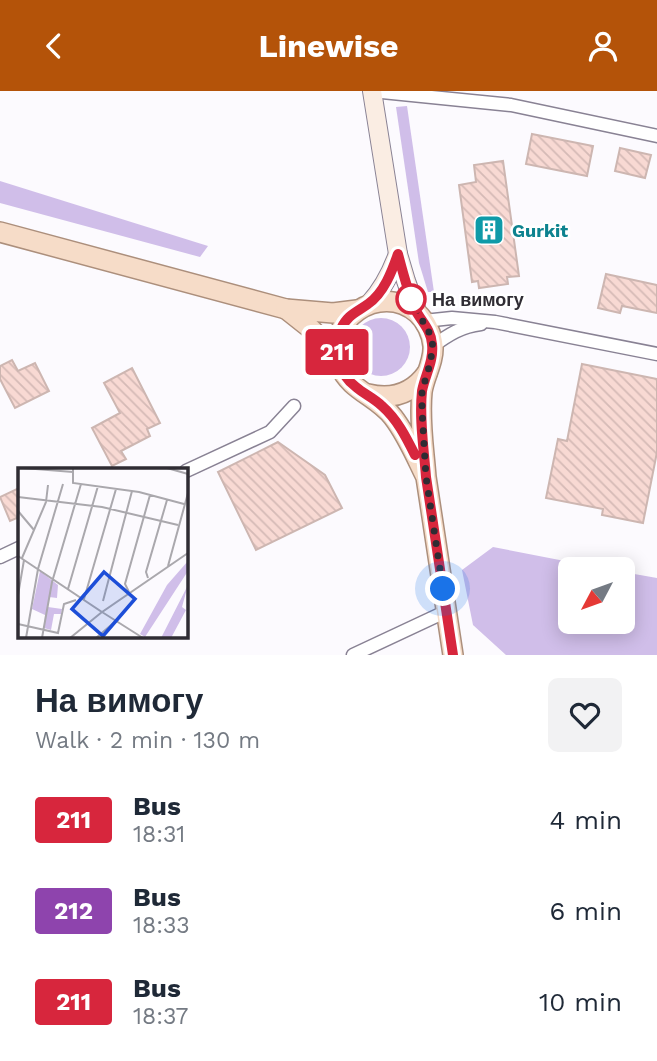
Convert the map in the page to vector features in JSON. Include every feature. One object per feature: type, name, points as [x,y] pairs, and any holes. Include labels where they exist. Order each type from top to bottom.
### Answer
[{"type":"main road","points":[[0,232],[286,309],[333,313],[381,301],[403,305],[421,318],[428,329],[433,346],[422,391],[426,477],[453,655]]},
{"type":"main road","points":[[363,307],[348,318],[341,329],[337,342],[340,367],[356,387],[381,404],[392,416],[404,433],[426,477]]},
{"type":"main road","points":[[286,309],[324,340],[337,355]]},
{"type":"main road","points":[[367,394],[392,397],[405,393],[427,372]]},
{"type":"street","points":[[657,136],[511,105],[372,91],[398,254],[411,299],[421,318],[495,322],[657,354]]},
{"type":"street","points":[[363,307],[378,293],[391,273],[398,254]]},
{"type":"street","points":[[433,346],[451,333],[473,325],[495,322]]},
{"type":"street","points":[[187,471],[270,432],[294,406]]},
{"type":"street","points":[[0,557],[18,548]]},
{"type":"street","points":[[353,655],[447,611]]},
{"type":"shaded area","points":[[407,106],[434,292],[428,292],[419,263],[396,107]]},
{"type":"shaded area","points":[[0,181],[208,246],[200,257],[0,203]]},
{"type":"shaded area","points":[[381,318],[397,323],[405,331],[410,347],[405,363],[397,371],[381,376],[365,371],[357,363],[352,347],[357,331],[365,323]]},
{"type":"shaded area","points":[[493,547],[558,560],[558,634],[635,634],[635,574],[657,578],[657,655],[506,655],[473,625],[462,570]]},
{"type":"building","points":[[532,134],[593,146],[587,176],[526,164]]},
{"type":"building","points":[[620,148],[651,155],[645,178],[615,171]]},
{"type":"building","name":"Gurkit","points":[[503,161],[519,276],[507,277],[508,284],[479,288],[478,281],[472,282],[459,185],[476,182],[474,165]]},
{"type":"building","points":[[606,274],[657,285],[657,313],[622,306],[620,313],[598,308]]},
{"type":"building","points":[[12,360],[18,371],[35,363],[49,391],[15,408],[0,379],[0,366]]},
{"type":"building","points":[[582,364],[657,379],[657,452],[643,523],[602,515],[603,509],[546,498],[558,439],[567,441]]},
{"type":"building","points":[[132,368],[160,423],[147,429],[150,436],[121,451],[126,459],[112,466],[92,428],[120,413],[104,383]]},
{"type":"building","points":[[278,442],[325,475],[342,508],[256,550],[218,472]]},
{"type":"building","points":[[18,488],[18,517],[10,521],[0,497]]},
{"type":"bus line","name":"211","points":[[415,455],[392,416],[347,378],[337,355],[341,329],[348,318],[369,304],[378,293],[391,273],[398,254],[411,299],[428,329],[433,346],[422,391],[424,450],[453,655]]},
{"type":"place","name":"Gurkit","points":[[489,230]]},
{"type":"place","name":"На вимогу","points":[[411,299]]},
{"type":"route","points":[[411,299],[428,329],[433,346],[422,391],[422,410],[426,477],[443,589]]}]
